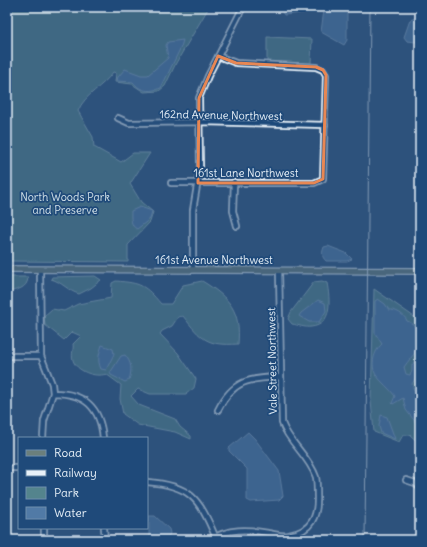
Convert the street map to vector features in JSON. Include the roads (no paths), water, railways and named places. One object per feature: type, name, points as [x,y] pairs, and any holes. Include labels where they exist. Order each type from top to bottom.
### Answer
[{"type":"main road","name":"161st Avenue Northwest","points":[[7,269],[420,271]]},
{"type":"street","points":[[193,270],[193,210],[200,168],[199,122],[201,93],[243,7]]},
{"type":"street","points":[[218,56],[236,63],[316,66],[326,75],[325,124]]},
{"type":"street","name":"162nd Avenue Northwest","points":[[118,118],[129,123],[199,122],[325,124]]},
{"type":"street","name":"161st Lane Northwest","points":[[171,183],[314,183],[321,181],[324,179],[325,169],[325,124]]},
{"type":"street","points":[[234,182],[233,211],[237,226]]},
{"type":"street","points":[[40,270],[41,356],[52,384],[53,393],[44,421],[43,437]]},
{"type":"street","name":"Vale Street Northwest","points":[[210,540],[215,536],[242,530],[290,538],[312,522],[317,513],[316,479],[308,460],[284,429],[281,408],[279,271]]},
{"type":"street","points":[[7,356],[41,356]]},
{"type":"street","points":[[218,410],[231,390],[240,383],[251,379],[281,377]]},
{"type":"street","points":[[53,393],[78,396],[85,400],[98,415],[103,437]]},
{"type":"street","points":[[7,468],[18,468]]},
{"type":"street","points":[[406,480],[416,483],[420,487]]},
{"type":"street","points":[[148,482],[168,483],[184,489],[203,510],[215,536]]},
{"type":"street","points":[[44,529],[44,540]]},
{"type":"street","points":[[104,529],[104,540]]},
{"type":"water","points":[[286,7],[311,7],[310,12],[284,15],[282,12]]},
{"type":"water","points":[[328,7],[347,7],[347,40],[344,45],[321,32],[324,10]]},
{"type":"water","points":[[420,16],[420,35],[416,42],[407,41],[404,37],[410,20]]},
{"type":"water","points":[[183,40],[161,88],[146,90],[139,88],[133,82],[117,81],[118,77],[125,69],[141,75],[148,75],[168,58],[166,45],[168,42]]},
{"type":"water","points":[[140,207],[152,211],[150,219],[137,229],[132,224],[131,211]]},
{"type":"water","points":[[328,246],[346,253],[352,259],[347,261],[326,261],[323,258],[322,253],[324,247]]},
{"type":"water","points":[[378,299],[385,304],[389,310],[397,311],[417,329],[419,338],[418,347],[404,367],[406,374],[410,375],[412,365],[420,355],[420,377],[416,377],[412,384],[414,391],[420,395],[420,435],[417,424],[406,410],[403,398],[393,404],[392,403],[395,396],[378,378],[374,371],[373,363],[375,354],[382,344],[375,333],[375,301]]},
{"type":"water","points":[[318,300],[325,303],[326,311],[319,322],[309,322],[299,316],[301,313]]},
{"type":"water","points":[[102,345],[113,349],[114,354],[106,370],[101,369],[99,363],[99,354]]},
{"type":"water","points":[[125,355],[130,364],[131,373],[129,380],[125,382],[111,375],[110,373],[121,356]]},
{"type":"water","points":[[381,415],[387,417],[395,439],[381,433],[379,426]]},
{"type":"water","points":[[248,432],[279,471],[283,496],[279,500],[251,502],[247,500],[247,469],[229,451],[229,448]]},
{"type":"water","points":[[149,516],[155,516],[169,529],[170,533],[167,540],[149,540]]},
{"type":"railway","points":[[365,540],[370,7]]},
{"type":"park label","name":"North Woods Park and Preserve","points":[[65,203]]}]
